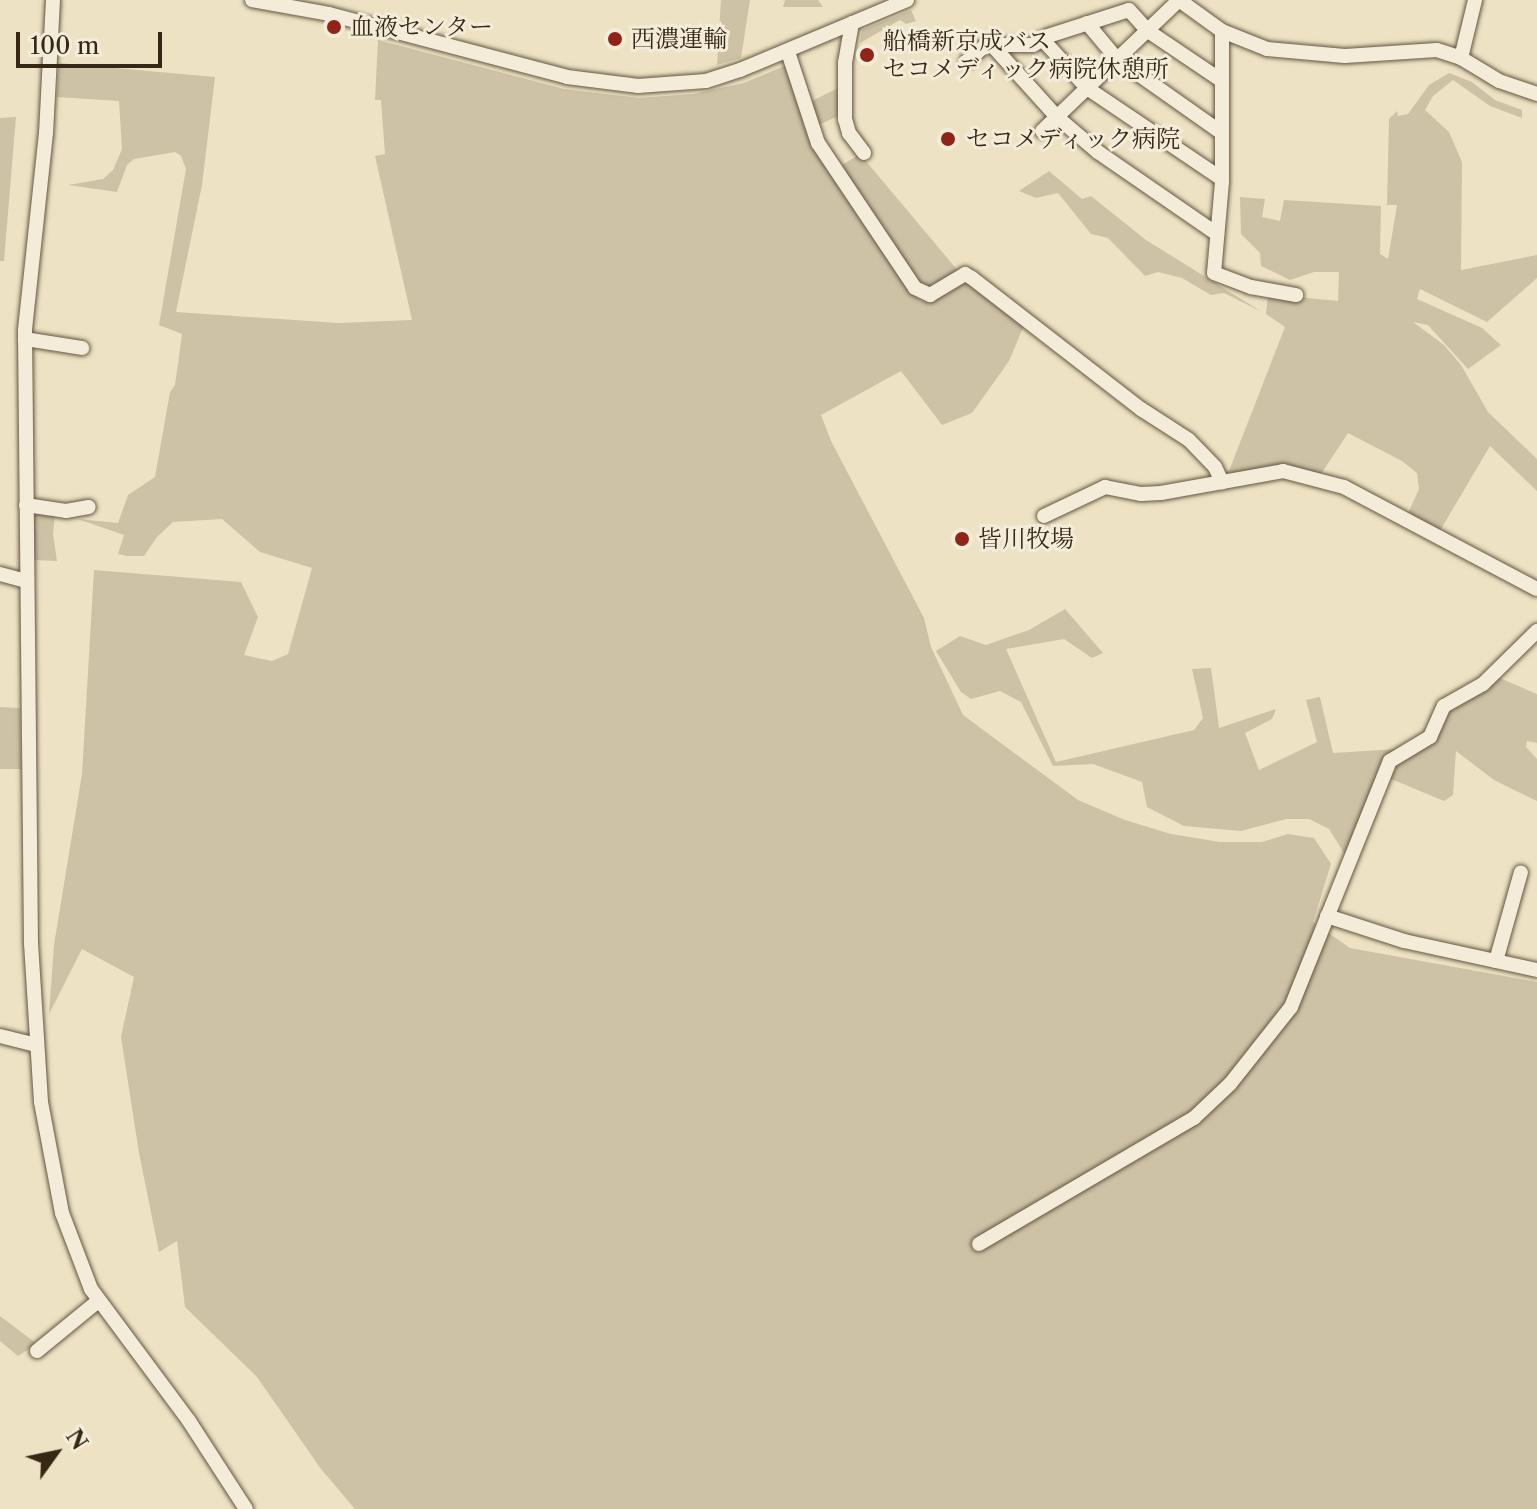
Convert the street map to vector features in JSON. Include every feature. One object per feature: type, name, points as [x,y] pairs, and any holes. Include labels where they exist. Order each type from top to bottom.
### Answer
[{"type":"street","points":[[53,0],[46,133],[26,298],[25,339],[26,581],[35,1045],[51,1169],[66,1226],[98,1301],[189,1421],[246,1509]]},
{"type":"street","points":[[252,0],[329,14],[534,70],[613,86],[706,81],[788,52],[907,0]]},
{"type":"street","points":[[1042,131],[1179,0],[1222,31],[1254,45],[1283,51],[1345,56],[1421,50],[1447,52],[1499,81],[1537,94]]},
{"type":"street","points":[[1461,58],[1475,0]]},
{"type":"street","points":[[967,61],[991,44],[1033,45],[1042,39],[1129,10],[1148,31],[1222,81]]},
{"type":"street","points":[[852,23],[845,62],[845,119],[849,133],[864,153]]},
{"type":"street","points":[[1087,23],[1117,59],[1222,133]]},
{"type":"street","points":[[1222,31],[1222,179],[1214,273],[1251,287],[1296,295]]},
{"type":"street","points":[[1042,39],[1087,88],[1222,179]]},
{"type":"street","points":[[991,44],[1057,117],[1098,152],[1217,234]]},
{"type":"street","points":[[788,52],[818,143],[915,288],[930,295],[965,274],[972,278],[1141,409],[1189,440],[1215,467],[1222,482]]},
{"type":"street","points":[[25,339],[82,348]]},
{"type":"street","points":[[1044,516],[1105,487],[1141,494],[1283,471],[1344,487],[1537,589]]},
{"type":"street","points":[[26,505],[66,511],[89,507]]},
{"type":"street","points":[[0,574],[26,581]]},
{"type":"street","points":[[979,1244],[1194,1118],[1214,1101],[1291,1007],[1390,761],[1430,737],[1444,706],[1483,684],[1537,631]]},
{"type":"street","points":[[1496,961],[1521,872]]},
{"type":"street","points":[[1327,916],[1404,941],[1537,970]]},
{"type":"street","points":[[0,1036],[35,1045]]},
{"type":"street","points":[[37,1351],[98,1301]]},
{"type":"shaded area","points":[[721,0],[750,0],[741,58],[717,65]]},
{"type":"shaded area","points":[[785,0],[818,0],[823,7],[783,7]]},
{"type":"shaded area","points":[[911,10],[916,21],[906,24],[900,20],[860,43],[862,30]]},
{"type":"shaded area","points":[[378,40],[564,89],[639,98],[693,94],[744,83],[789,64],[831,168],[920,300],[925,302],[966,278],[1025,323],[1009,361],[972,413],[942,425],[901,371],[821,415],[831,441],[924,618],[931,647],[963,715],[1078,800],[1125,820],[1171,834],[1220,842],[1262,842],[1288,834],[1314,838],[1331,864],[1313,922],[1350,948],[1537,982],[1537,1509],[355,1509],[321,1469],[257,1377],[185,1307],[177,1241],[159,1252],[139,1153],[121,1037],[134,977],[82,949],[49,1014],[54,945],[82,774],[94,570],[241,582],[258,617],[244,655],[272,661],[288,654],[312,568],[260,552],[222,519],[173,522],[157,537],[144,556],[127,556],[118,554],[124,535],[78,519],[118,523],[128,495],[155,477],[170,392],[175,385],[182,334],[159,325],[186,169],[181,156],[175,152],[134,159],[127,165],[117,192],[68,185],[103,179],[113,170],[122,149],[119,101],[57,97],[59,63],[215,77],[202,185],[176,312],[338,323],[412,320],[375,156],[385,154],[381,100],[375,100]]},
{"type":"shaded area","points":[[1449,73],[1472,82],[1495,100],[1522,110],[1522,118],[1490,106],[1453,80],[1433,96],[1425,110],[1449,132],[1462,162],[1461,270],[1537,255],[1537,278],[1487,322],[1420,289],[1417,299],[1482,328],[1501,345],[1468,369],[1428,325],[1413,322],[1444,345],[1461,365],[1488,412],[1537,459],[1537,491],[1490,446],[1438,534],[1406,518],[1419,489],[1417,473],[1402,461],[1348,433],[1319,477],[1227,476],[1285,327],[1266,314],[1268,294],[1338,301],[1339,272],[1314,272],[1290,280],[1261,266],[1260,253],[1241,234],[1240,197],[1265,199],[1262,217],[1280,221],[1284,200],[1381,206],[1380,254],[1388,259],[1397,205],[1387,205],[1389,119],[1397,111],[1398,116],[1408,114],[1429,85]]},
{"type":"shaded area","points":[[838,88],[843,114],[814,127],[810,102]]},
{"type":"shaded area","points":[[16,117],[4,261],[0,261],[0,118]]},
{"type":"shaded area","points":[[860,154],[959,272],[935,291],[923,290],[839,167]]},
{"type":"shaded area","points":[[1049,171],[1082,199],[1091,196],[1146,240],[1262,312],[1224,293],[1211,295],[1182,278],[1158,272],[1145,276],[1108,238],[1091,234],[1058,193],[1036,198],[1019,191]]},
{"type":"shaded area","points":[[33,513],[55,514],[53,534],[57,561],[34,560]]},
{"type":"shaded area","points":[[1065,609],[1103,653],[1092,658],[1064,639],[1006,649],[1056,762],[1194,730],[1203,718],[1192,669],[1211,668],[1219,728],[1276,709],[1272,719],[1245,733],[1259,770],[1317,742],[1306,700],[1320,697],[1333,753],[1397,749],[1346,856],[1329,829],[1309,819],[1286,819],[1241,831],[1184,826],[1147,807],[1142,782],[1093,764],[1053,766],[1021,702],[1000,691],[971,699],[961,692],[936,651],[960,636],[986,645],[1029,630]]},
{"type":"shaded area","points":[[1497,677],[1537,694],[1537,743],[1527,741],[1526,747],[1537,759],[1537,801],[1494,780],[1456,751],[1453,795],[1444,801],[1384,776],[1442,713]]},
{"type":"shaded area","points":[[0,707],[20,708],[21,769],[0,769]]},
{"type":"shaded area","points":[[0,1316],[37,1344],[18,1356],[0,1341]]},
{"type":"place","name":"血液センター","points":[[334,27]]},
{"type":"place","name":"西濃運輸","points":[[615,39]]},
{"type":"place","name":"船橋新京成バス セコメディック病院休憩所","points":[[867,55]]},
{"type":"place","name":"セコメディック病院","points":[[948,139]]},
{"type":"place","name":"皆川牧場","points":[[962,539]]}]
